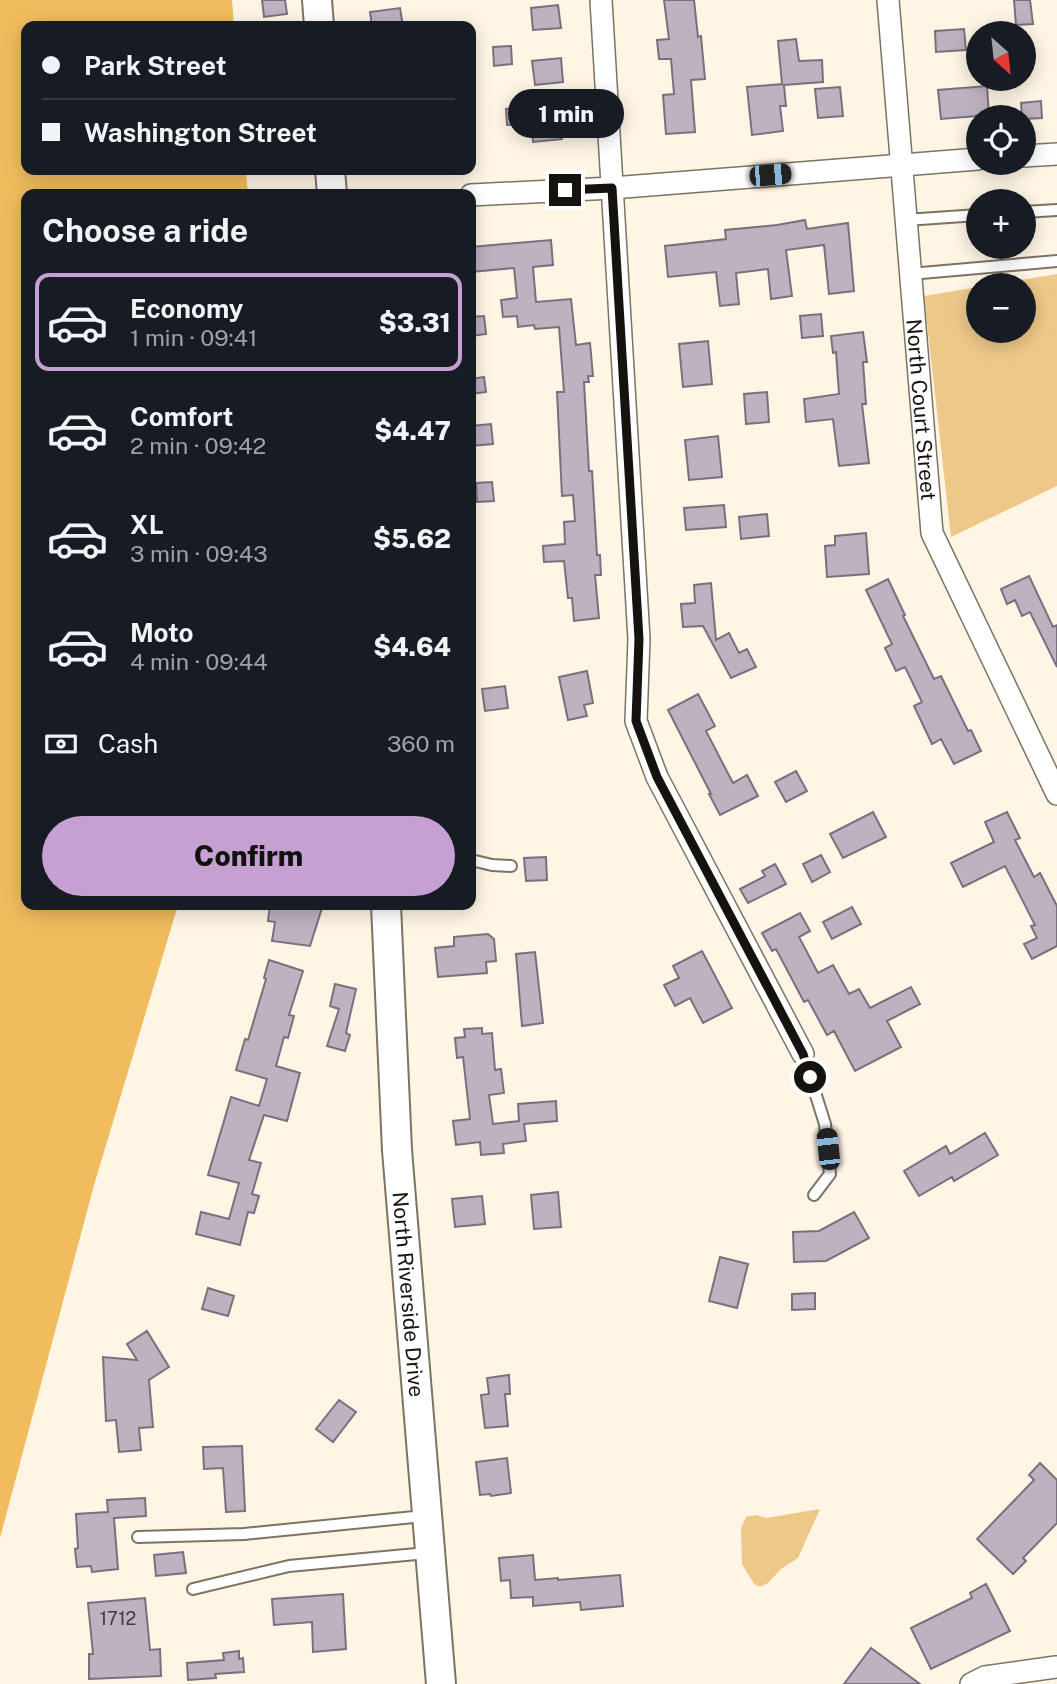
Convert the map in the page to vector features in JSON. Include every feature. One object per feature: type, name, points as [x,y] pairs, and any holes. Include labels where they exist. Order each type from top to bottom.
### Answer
[{"type":"street","points":[[317,0],[319,21]]},
{"type":"street","points":[[601,0],[639,639],[636,721],[657,777],[803,1054]]},
{"type":"street","name":"North Court Street","points":[[888,0],[932,533],[1057,794]]},
{"type":"street","points":[[1036,155],[1057,154]]},
{"type":"street","points":[[476,195],[612,188],[966,160]]},
{"type":"street","name":"North Riverside Drive","points":[[386,910],[397,1150],[441,1684]]},
{"type":"street","points":[[971,1684],[985,1677],[1057,1669],[1057,1657]]},
{"type":"lane","points":[[1036,211],[1057,209]]},
{"type":"lane","points":[[906,220],[966,216]]},
{"type":"lane","points":[[910,274],[1057,261]]},
{"type":"lane","points":[[476,861],[511,866]]},
{"type":"lane","points":[[803,1054],[825,1124],[830,1174],[814,1195]]},
{"type":"lane","points":[[138,1537],[244,1534],[427,1516]]},
{"type":"lane","points":[[192,1589],[289,1566],[430,1553]]},
{"type":"shaded area","points":[[0,0],[232,0],[234,21],[21,21],[21,175],[246,175],[248,189],[21,189],[21,910],[176,910],[94,1185],[0,1538]]},
{"type":"shaded area","points":[[1057,274],[1057,486],[951,537],[924,296],[966,289],[966,343],[1036,343],[1036,277]]},
{"type":"shaded area","points":[[820,1509],[798,1558],[781,1569],[768,1583],[760,1587],[754,1584],[742,1564],[741,1528],[746,1517],[756,1515],[766,1518]]},
{"type":"building","points":[[262,0],[285,0],[287,14],[264,17]]},
{"type":"building","points":[[664,0],[694,0],[705,79],[691,80],[695,132],[666,134],[663,95],[674,94],[671,59],[659,59],[657,40],[669,39]]},
{"type":"building","points":[[1014,0],[1030,0],[1033,21],[1016,21]]},
{"type":"building","points":[[558,5],[561,28],[533,30],[531,8]]},
{"type":"building","points":[[400,8],[402,21],[371,21],[370,12]]},
{"type":"building","points":[[964,29],[966,50],[936,52],[935,31]]},
{"type":"building","points":[[796,39],[799,61],[822,60],[823,82],[784,85],[786,106],[780,106],[783,131],[752,135],[747,87],[782,84],[778,41]]},
{"type":"building","points":[[511,46],[512,64],[494,66],[493,47]]},
{"type":"building","points":[[561,58],[563,82],[535,85],[532,61]]},
{"type":"building","points":[[840,87],[843,116],[818,118],[815,89]]},
{"type":"building","points":[[966,88],[966,91],[987,91],[988,105],[966,105],[966,117],[941,119],[938,90]]},
{"type":"building","points":[[1041,101],[1042,118],[1036,118],[1036,105],[1021,103]]},
{"type":"building","points":[[524,107],[526,123],[507,125],[506,109]]},
{"type":"building","points":[[560,115],[562,139],[533,142],[531,118]]},
{"type":"building","points":[[805,220],[807,229],[848,223],[854,291],[829,294],[824,245],[786,250],[792,296],[771,299],[768,269],[736,273],[739,304],[720,306],[716,272],[668,277],[665,246],[726,239],[725,230]]},
{"type":"building","points":[[551,240],[553,265],[533,267],[536,302],[571,299],[576,345],[590,343],[593,376],[588,376],[589,382],[584,382],[589,471],[592,471],[597,555],[600,555],[601,575],[595,575],[599,618],[574,621],[572,598],[568,598],[564,561],[544,562],[543,546],[565,544],[564,522],[575,521],[573,495],[562,496],[557,392],[564,392],[559,327],[518,327],[517,316],[503,317],[501,300],[517,298],[514,268],[476,272],[476,247]]},
{"type":"building","points":[[821,314],[823,336],[802,338],[800,316]]},
{"type":"building","points":[[484,316],[486,334],[476,335],[476,317]]},
{"type":"building","points":[[863,332],[867,362],[863,362],[866,404],[862,404],[869,463],[839,466],[833,419],[806,422],[804,399],[839,394],[836,352],[833,353],[831,336]]},
{"type":"building","points":[[708,341],[712,384],[683,387],[679,344]]},
{"type":"building","points":[[484,377],[486,392],[476,393],[476,378]]},
{"type":"building","points":[[767,392],[769,422],[746,424],[744,394]]},
{"type":"building","points":[[491,424],[493,444],[476,446],[476,426]]},
{"type":"building","points":[[718,436],[722,477],[689,480],[685,440]]},
{"type":"building","points":[[492,482],[494,501],[477,502],[476,483]]},
{"type":"building","points":[[724,505],[726,527],[686,530],[684,508]]},
{"type":"building","points":[[767,514],[769,536],[741,539],[739,517]]},
{"type":"building","points":[[866,533],[869,574],[827,577],[825,546],[835,545],[835,536]]},
{"type":"building","points":[[1029,576],[1053,627],[1057,625],[1057,667],[1030,612],[1022,616],[1015,600],[1007,604],[1001,589]]},
{"type":"building","points":[[888,579],[934,679],[941,676],[981,751],[954,764],[941,739],[932,744],[914,706],[922,702],[905,667],[896,671],[885,648],[892,644],[866,590]]},
{"type":"building","points":[[711,583],[716,640],[729,633],[739,653],[747,649],[756,667],[731,678],[703,626],[683,627],[681,604],[695,603],[694,585]]},
{"type":"building","points":[[587,671],[593,703],[584,705],[587,716],[568,720],[559,677]]},
{"type":"building","points":[[505,686],[508,708],[485,711],[482,689]]},
{"type":"building","points":[[698,694],[715,726],[706,731],[733,783],[747,775],[758,796],[720,815],[668,710]]},
{"type":"building","points":[[796,771],[807,791],[786,802],[775,782]]},
{"type":"building","points":[[873,812],[886,837],[843,858],[830,834]]},
{"type":"building","points":[[1007,812],[1020,838],[1015,840],[1034,877],[1040,873],[1057,906],[1057,946],[1032,959],[1024,944],[1037,938],[1031,926],[1035,925],[1005,866],[963,887],[951,863],[994,842],[985,822]]},
{"type":"building","points":[[821,855],[830,872],[812,882],[803,864]]},
{"type":"building","points":[[546,857],[547,880],[526,881],[524,858]]},
{"type":"building","points":[[775,864],[786,884],[748,903],[740,889],[765,876],[762,871]]},
{"type":"building","points":[[852,907],[861,924],[832,939],[823,922]]},
{"type":"building","points":[[269,910],[321,910],[310,946],[272,941],[275,922],[268,921]]},
{"type":"building","points":[[800,913],[810,931],[799,937],[818,973],[833,965],[849,994],[859,989],[870,1008],[911,987],[920,1004],[887,1021],[901,1047],[855,1071],[834,1031],[827,1035],[808,1000],[804,1002],[776,949],[772,951],[762,933]]},
{"type":"building","points":[[488,934],[494,939],[496,961],[486,962],[487,973],[438,977],[435,948],[454,946],[454,937]]},
{"type":"building","points":[[702,951],[732,1008],[703,1023],[690,998],[675,1006],[664,985],[679,978],[673,966]]},
{"type":"building","points":[[535,952],[543,1023],[522,1026],[516,954]]},
{"type":"building","points":[[269,960],[303,971],[289,1015],[294,1016],[288,1038],[284,1037],[276,1066],[300,1073],[287,1121],[264,1115],[249,1160],[261,1163],[252,1194],[259,1196],[254,1213],[248,1212],[240,1245],[196,1234],[201,1212],[229,1219],[239,1183],[208,1175],[231,1097],[259,1106],[267,1079],[236,1070],[245,1039],[248,1040]]},
{"type":"building","points":[[335,984],[356,989],[346,1033],[350,1035],[345,1051],[327,1046],[339,1009],[330,1006]]},
{"type":"building","points":[[482,1028],[482,1034],[492,1033],[495,1070],[501,1069],[504,1093],[489,1095],[493,1124],[519,1121],[518,1104],[556,1101],[557,1121],[524,1124],[526,1141],[503,1144],[504,1153],[481,1155],[480,1142],[456,1145],[453,1121],[470,1119],[463,1057],[457,1058],[455,1038],[465,1037],[464,1029]]},
{"type":"building","points":[[985,1133],[998,1155],[954,1181],[952,1177],[919,1196],[904,1171],[946,1146],[950,1154]]},
{"type":"building","points":[[558,1192],[561,1227],[534,1229],[531,1195]]},
{"type":"building","points":[[482,1196],[485,1224],[455,1227],[452,1199]]},
{"type":"building","points":[[854,1212],[869,1238],[826,1261],[794,1262],[793,1232],[819,1231]]},
{"type":"building","points":[[720,1257],[748,1264],[737,1308],[709,1301]]},
{"type":"building","points":[[208,1288],[234,1296],[228,1316],[202,1309]]},
{"type":"building","points":[[815,1293],[815,1309],[792,1310],[792,1294]]},
{"type":"building","points":[[147,1331],[169,1367],[149,1380],[153,1427],[139,1428],[141,1450],[119,1452],[116,1420],[106,1421],[103,1357],[137,1360],[127,1344]]},
{"type":"building","points":[[509,1375],[510,1394],[505,1394],[508,1426],[485,1428],[481,1395],[489,1394],[487,1378]]},
{"type":"building","points":[[339,1400],[356,1412],[333,1442],[316,1429]]},
{"type":"building","points":[[242,1446],[245,1511],[226,1512],[223,1468],[204,1469],[203,1447]]},
{"type":"building","points":[[507,1458],[511,1493],[480,1495],[476,1462]]},
{"type":"building","points":[[1040,1463],[1057,1480],[1057,1523],[1023,1558],[1026,1561],[1013,1574],[977,1539],[1034,1480],[1029,1475]]},
{"type":"building","points":[[145,1498],[146,1516],[114,1518],[118,1569],[92,1572],[91,1566],[77,1567],[76,1514],[108,1512],[107,1500]]},
{"type":"building","points":[[183,1552],[186,1573],[156,1576],[154,1555]]},
{"type":"building","points":[[533,1555],[535,1580],[620,1575],[623,1606],[581,1610],[580,1602],[533,1606],[533,1597],[511,1598],[510,1580],[501,1581],[499,1558]]},
{"type":"building","points":[[986,1584],[1010,1631],[931,1669],[911,1628],[972,1598],[970,1593]]},
{"type":"building","points":[[343,1594],[346,1649],[313,1652],[312,1622],[274,1625],[272,1599]]},
{"type":"building","points":[[145,1598],[150,1650],[160,1649],[161,1676],[89,1679],[89,1654],[93,1654],[88,1603]]},
{"type":"building","points":[[871,1648],[920,1684],[844,1684]]},
{"type":"building","points":[[239,1651],[239,1659],[243,1658],[244,1672],[215,1674],[216,1678],[188,1680],[187,1663],[224,1660],[223,1653]]},
{"type":"route","points":[[565,190],[612,188],[639,639],[636,721],[657,777],[803,1054],[810,1077]]}]
